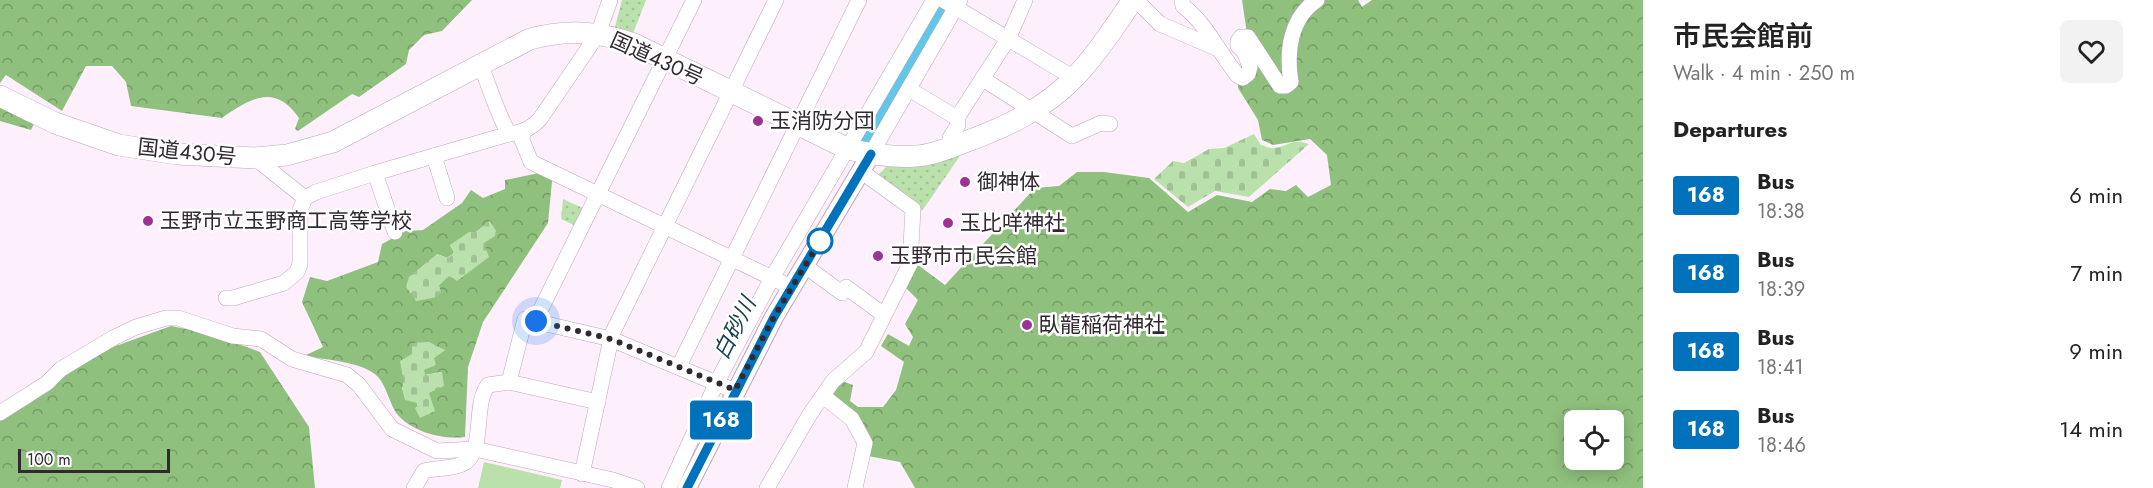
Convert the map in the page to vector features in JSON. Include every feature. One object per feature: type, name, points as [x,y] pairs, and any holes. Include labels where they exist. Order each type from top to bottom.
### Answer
[{"type":"highway","name":"国道430号","points":[[0,96],[55,123],[119,145],[177,154],[255,158],[287,155],[333,142],[530,39],[587,32],[604,35],[665,59],[848,149],[867,163],[928,154],[1004,128],[1032,112],[1074,78],[1092,58],[1135,0]]},
{"type":"main road","points":[[687,488],[726,386],[782,283],[804,266],[867,163]]},
{"type":"street","points":[[604,35],[610,0]]},
{"type":"street","points":[[226,298],[278,285],[292,278],[300,264],[300,210],[305,198],[316,192],[375,173],[516,133],[540,119],[604,35],[616,0]]},
{"type":"street","points":[[536,321],[694,0]]},
{"type":"street","points":[[579,478],[612,334],[776,0]]},
{"type":"street","points":[[679,366],[860,0]]},
{"type":"street","points":[[480,64],[490,87],[498,116],[522,140],[531,162],[782,283],[848,149],[934,0]]},
{"type":"street","points":[[952,146],[950,138],[958,125],[957,118],[1008,39],[1025,0]]},
{"type":"street","points":[[1135,0],[1160,24],[1216,48]]},
{"type":"street","points":[[1182,0],[1183,6],[1198,17],[1216,48],[1238,76],[1243,78],[1248,74],[1250,67],[1244,51],[1238,46],[1241,37],[1248,37],[1280,87],[1291,82],[1289,63],[1292,37],[1298,19],[1317,0]]},
{"type":"street","points":[[767,488],[810,414],[833,381],[866,351],[910,264],[914,209],[867,163],[909,89],[952,3],[1074,78]]},
{"type":"street","points":[[982,79],[1072,136],[1101,123],[1110,124]]},
{"type":"street","points":[[909,89],[957,118]]},
{"type":"street","points":[[434,156],[447,198]]},
{"type":"street","points":[[255,158],[305,198]]},
{"type":"street","points":[[375,173],[395,232]]},
{"type":"street","points":[[804,266],[842,293],[846,287],[884,315]]},
{"type":"street","points":[[0,412],[47,383],[61,369],[113,338],[136,327],[166,318],[178,318],[233,336],[261,339],[292,359],[347,375],[359,385],[392,429],[437,451],[475,449],[579,478],[637,488]]},
{"type":"street","points":[[509,382],[525,319],[611,339],[726,386],[669,488]]},
{"type":"street","points":[[414,488],[424,471],[446,469],[465,462],[475,449],[485,388],[488,386],[509,382],[598,402]]},
{"type":"street","points":[[823,396],[852,419],[865,443],[855,488]]},
{"type":"green space","points":[[0,0],[472,0],[442,31],[424,35],[409,50],[406,64],[359,97],[352,94],[298,131],[295,129],[299,118],[281,100],[272,97],[253,100],[222,118],[131,106],[126,82],[112,66],[86,66],[62,111],[6,75],[0,83]]},
{"type":"green space","points":[[622,0],[646,0],[632,36],[615,27]]},
{"type":"green space","points":[[1242,0],[1358,0],[1362,7],[1372,0],[1643,0],[1643,488],[915,488],[900,462],[868,456],[829,398],[841,381],[853,385],[850,401],[858,407],[883,407],[896,390],[904,362],[881,346],[888,334],[909,346],[913,337],[905,324],[918,300],[904,286],[912,269],[918,265],[945,285],[1035,188],[1059,186],[1077,172],[1104,172],[1149,178],[1188,212],[1217,195],[1252,202],[1270,189],[1286,191],[1296,185],[1308,197],[1331,185],[1327,155],[1310,139],[1273,145],[1262,140],[1258,120],[1238,88],[1246,27]]},
{"type":"green space","points":[[0,107],[34,124],[31,130],[0,121]]},
{"type":"green space","points":[[1254,134],[1261,145],[1272,148],[1294,142],[1309,144],[1249,197],[1215,191],[1188,207],[1154,179],[1173,161],[1184,163],[1209,149],[1224,148]]},
{"type":"green space","points":[[962,153],[922,211],[875,178],[886,167],[924,166]]},
{"type":"green space","points":[[539,173],[552,181],[548,223],[483,322],[468,367],[465,437],[438,436],[411,426],[397,414],[381,381],[372,372],[343,362],[304,356],[323,347],[302,302],[310,277],[327,281],[378,262],[382,244],[406,231],[423,230],[462,203],[471,190],[483,198],[505,189],[505,180]],"holes":[[[490,221],[484,243],[439,285],[437,254],[447,258],[454,253],[450,245],[476,232]],[[445,350],[433,358],[423,370],[425,375],[441,372],[429,393],[420,417],[417,403],[402,389],[412,354]]]},
{"type":"green space","points":[[563,199],[587,210],[578,227],[561,219]]},
{"type":"green space","points":[[490,221],[498,234],[484,243],[489,257],[457,281],[449,276],[439,285],[441,293],[437,297],[416,301],[406,287],[409,277],[437,254],[448,258],[454,253],[450,245],[469,232],[476,232]]},
{"type":"green space","points":[[171,326],[212,334],[260,352],[309,427],[315,488],[0,488],[0,420],[29,404],[56,382],[102,351]]},
{"type":"green space","points":[[429,342],[445,350],[434,358],[436,365],[424,370],[425,375],[442,372],[444,386],[429,393],[435,411],[420,418],[415,408],[418,406],[417,403],[405,400],[400,361],[412,354],[412,343]]},
{"type":"green space","points":[[484,462],[562,480],[560,488],[478,488]]},
{"type":"waterway","name":"白砂川","points":[[866,138],[948,0]]},
{"type":"bus line","name":"168","points":[[687,488],[774,317],[871,154]]},
{"type":"place","name":"玉消防分団","points":[[758,121]]},
{"type":"place","name":"御神体","points":[[965,182]]},
{"type":"place","name":"玉野市立玉野商工高等学校","points":[[148,221]]},
{"type":"place","name":"玉比咩神社","points":[[948,223]]},
{"type":"place","name":"玉野市市民会館","points":[[878,256]]},
{"type":"place","name":"臥龍稲荷神社","points":[[1027,325]]},
{"type":"route","points":[[536,321],[611,339],[735,390],[791,287],[820,241]]}]
